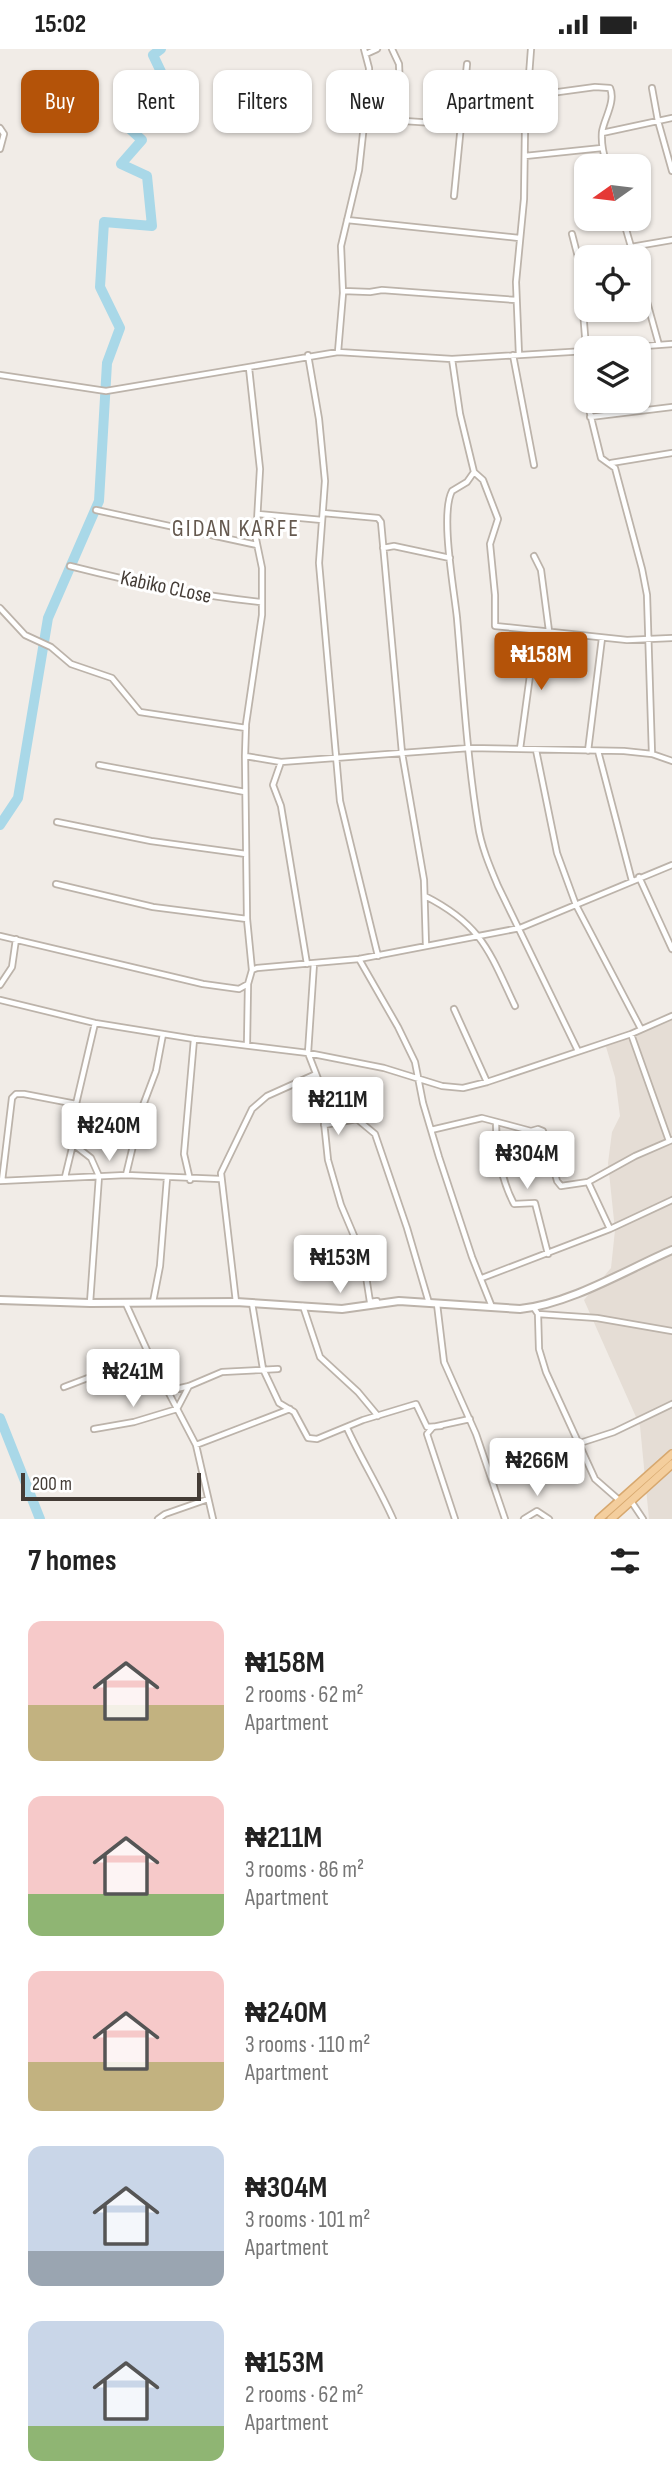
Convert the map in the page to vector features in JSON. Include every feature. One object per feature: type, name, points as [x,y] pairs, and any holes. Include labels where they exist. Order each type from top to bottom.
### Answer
[{"type":"main road","points":[[599,1519],[672,1454]]},
{"type":"main road","points":[[611,1519],[672,1464]]},
{"type":"street","points":[[338,352],[342,291],[341,246],[359,170],[369,79],[365,51],[377,49]]},
{"type":"street","points":[[393,49],[398,64],[401,118],[404,121],[423,122]]},
{"type":"street","points":[[530,70],[531,49]]},
{"type":"street","points":[[467,64],[467,70]]},
{"type":"street","points":[[558,92],[595,87],[610,88],[612,95],[602,133],[604,154]]},
{"type":"street","points":[[652,88],[672,171]]},
{"type":"street","points":[[602,133],[672,118]]},
{"type":"street","points":[[0,128],[4,134],[0,149]]},
{"type":"street","points":[[454,196],[462,133]]},
{"type":"street","points":[[525,133],[524,199],[516,300],[516,355],[534,465]]},
{"type":"street","points":[[525,156],[602,148]]},
{"type":"street","points":[[347,220],[519,237]]},
{"type":"street","points":[[572,234],[575,245]]},
{"type":"street","points":[[643,245],[672,240]]},
{"type":"street","points":[[342,291],[382,290],[516,300]]},
{"type":"street","points":[[651,316],[659,345]]},
{"type":"street","points":[[651,346],[672,344]]},
{"type":"street","points":[[0,375],[106,391],[338,352],[452,359],[574,351]]},
{"type":"street","points":[[308,355],[325,481],[319,563],[325,603],[340,801],[378,955]]},
{"type":"street","points":[[452,359],[460,414],[474,472],[486,485],[498,519],[490,544],[495,626],[602,638],[672,638]]},
{"type":"street","points":[[247,1045],[248,983],[252,970],[247,919],[245,756],[262,602],[262,568],[257,545],[260,470],[248,367]]},
{"type":"street","points":[[590,417],[672,407]]},
{"type":"street","points":[[589,413],[601,458],[614,468],[647,595],[652,754]]},
{"type":"street","points":[[610,464],[672,453]]},
{"type":"street","points":[[474,472],[472,477],[452,491],[449,497],[450,558],[478,828],[486,858],[498,886],[578,1051]]},
{"type":"street","points":[[96,510],[257,545]]},
{"type":"street","points":[[323,513],[377,518],[381,522],[402,753],[424,880],[426,946]]},
{"type":"street","points":[[258,514],[323,520]]},
{"type":"street","points":[[383,548],[394,546],[450,558]]},
{"type":"street","points":[[534,556],[541,570],[549,631]]},
{"type":"street","name":"Kabiko CLose","points":[[70,566],[162,588],[262,602]]},
{"type":"street","points":[[0,608],[25,635],[51,647],[71,664],[112,678],[140,712],[246,728]]},
{"type":"street","points":[[520,749],[536,631]]},
{"type":"street","points":[[588,751],[602,638]]},
{"type":"street","points":[[245,756],[281,762],[469,748],[652,754],[672,763]]},
{"type":"street","points":[[536,750],[557,853],[576,905],[641,1029]]},
{"type":"street","points":[[598,751],[632,880]]},
{"type":"street","points":[[281,762],[273,785],[281,806],[307,964]]},
{"type":"street","points":[[99,765],[245,792]]},
{"type":"street","points":[[57,822],[151,841],[246,854]]},
{"type":"street","points":[[252,970],[359,959],[520,928],[672,865]]},
{"type":"street","points":[[639,877],[672,949]]},
{"type":"street","points":[[56,884],[153,907],[247,919]]},
{"type":"street","points":[[424,895],[462,918],[479,937],[489,950],[515,1006]]},
{"type":"street","points":[[0,936],[203,984],[239,989],[248,983]]},
{"type":"street","points":[[0,985],[12,967],[16,939]]},
{"type":"street","points":[[359,959],[415,1062],[431,1130],[472,1257],[492,1308]]},
{"type":"street","points":[[314,963],[309,1053],[320,1084],[328,1160],[341,1205],[363,1257],[370,1302],[399,1301],[536,1311],[672,1331]]},
{"type":"street","points":[[0,1000],[95,1023],[194,1039],[309,1053],[384,1068],[419,1081],[463,1088],[631,1034],[672,1016]]},
{"type":"street","points":[[454,1009],[487,1082]]},
{"type":"street","points":[[65,1177],[74,1144],[76,1104],[95,1023]]},
{"type":"street","points":[[127,1175],[142,1108],[156,1071],[163,1034]]},
{"type":"street","points":[[431,1130],[482,1118],[531,1131],[538,1129],[543,1131],[557,1181],[561,1186],[588,1182],[670,1140],[631,1034]]},
{"type":"street","points":[[190,1179],[184,1154],[194,1039]]},
{"type":"street","points":[[236,1302],[220,1179],[231,1149],[252,1109],[267,1095],[316,1074]]},
{"type":"street","points":[[76,1104],[16,1094],[12,1098],[1,1181],[127,1175],[220,1179]]},
{"type":"street","points":[[324,1125],[357,1119],[375,1134],[433,1304],[444,1362],[470,1419],[505,1519]]},
{"type":"street","points":[[496,1122],[498,1154],[507,1189],[514,1204],[535,1203],[548,1254]]},
{"type":"street","points":[[74,1144],[90,1158],[99,1176],[90,1303]]},
{"type":"street","points":[[153,1303],[160,1266],[167,1178]]},
{"type":"street","points":[[588,1182],[610,1229]]},
{"type":"street","points":[[482,1279],[610,1229],[672,1200]]},
{"type":"street","points":[[536,1311],[672,1250]]},
{"type":"street","points":[[0,1300],[126,1304],[236,1302],[356,1309],[399,1301]]},
{"type":"street","points":[[252,1303],[263,1369],[279,1403],[291,1409],[309,1438],[347,1428],[416,1403],[427,1427],[441,1426]]},
{"type":"street","points":[[126,1304],[150,1359],[196,1445],[213,1519]]},
{"type":"street","points":[[303,1306],[320,1357],[347,1381],[379,1417]]},
{"type":"street","points":[[536,1311],[539,1349],[546,1372],[595,1479],[620,1501]]},
{"type":"street","points":[[64,1387],[109,1370],[150,1359]]},
{"type":"street","points":[[167,1391],[189,1386],[222,1372],[278,1369]]},
{"type":"street","points":[[94,1429],[134,1422],[177,1409],[189,1386]]},
{"type":"street","points":[[580,1443],[614,1432],[672,1404]]},
{"type":"street","points":[[196,1445],[291,1409]]},
{"type":"street","points":[[455,1519],[427,1434],[433,1427],[470,1419]]},
{"type":"street","points":[[347,1428],[365,1467],[381,1490],[393,1519]]},
{"type":"street","points":[[158,1519],[208,1499]]},
{"type":"street","points":[[631,1501],[643,1519]]},
{"type":"street","points":[[524,1519],[537,1511],[549,1519]]},
{"type":"shaded area","points":[[672,1018],[672,1519],[649,1519],[640,1426],[584,1300],[611,1268],[615,1230],[608,1163],[612,1132],[620,1116],[615,1077],[604,1040]]},
{"type":"waterway","points":[[0,825],[18,798],[48,618],[99,501],[107,363],[120,328],[100,287],[104,222],[152,226],[147,176],[121,164],[142,140],[120,120],[122,97],[140,103],[163,76],[153,55],[161,49]]},
{"type":"waterway","points":[[0,1418],[40,1519]]},
{"type":"district","name":"GIDAN KARFE","points":[[236,528]]}]
